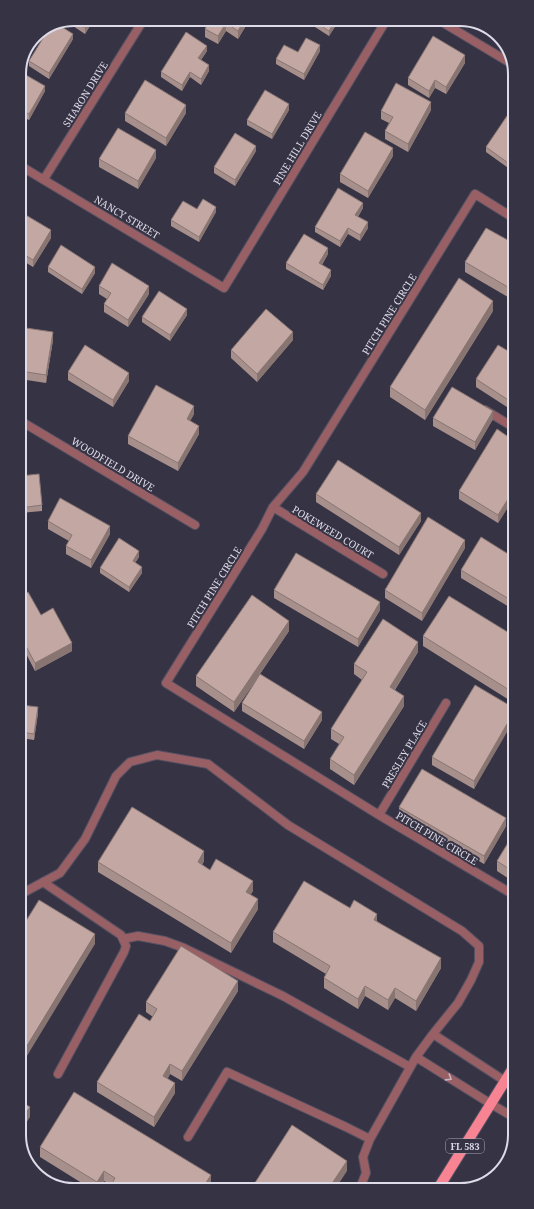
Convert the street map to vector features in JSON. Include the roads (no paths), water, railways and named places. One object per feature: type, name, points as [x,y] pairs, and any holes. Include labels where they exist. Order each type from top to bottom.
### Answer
[{"type":"main road","name":"FL 583","points":[[442,1183],[508,1076]]},
{"type":"street","name":"SHARON DRIVE","points":[[44,179],[140,26]]},
{"type":"street","name":"PINE HILL DRIVE","points":[[224,288],[383,26]]},
{"type":"street","points":[[449,26],[505,60]]},
{"type":"street","name":"NANCY STREET","points":[[26,169],[224,288]]},
{"type":"street","name":"PITCH PINE CIRCLE","points":[[508,215],[475,194],[303,472],[273,508],[262,529],[166,683],[379,815],[508,892]]},
{"type":"street","points":[[480,408],[508,424]]},
{"type":"street","name":"WOODFIELD DRIVE","points":[[26,423],[195,525]]},
{"type":"street","name":"POKEWEED COURT","points":[[273,508],[383,574]]},
{"type":"street","name":"PRESLEY PLACE","points":[[379,815],[446,703]]},
{"type":"street","points":[[26,891],[60,873],[85,838],[116,776],[130,762],[157,755],[208,764],[288,825],[462,930],[479,946],[479,962],[458,1003],[416,1057],[370,1139],[363,1157],[366,1173],[362,1183]]},
{"type":"street","points":[[43,882],[121,935],[126,946],[58,1074]]},
{"type":"street","points":[[123,939],[138,936],[165,941],[184,948],[284,996],[410,1067]]},
{"type":"street","points":[[433,1034],[505,1081]]},
{"type":"street","points":[[416,1057],[508,1114]]},
{"type":"street","points":[[188,1138],[227,1072],[370,1139]]}]
